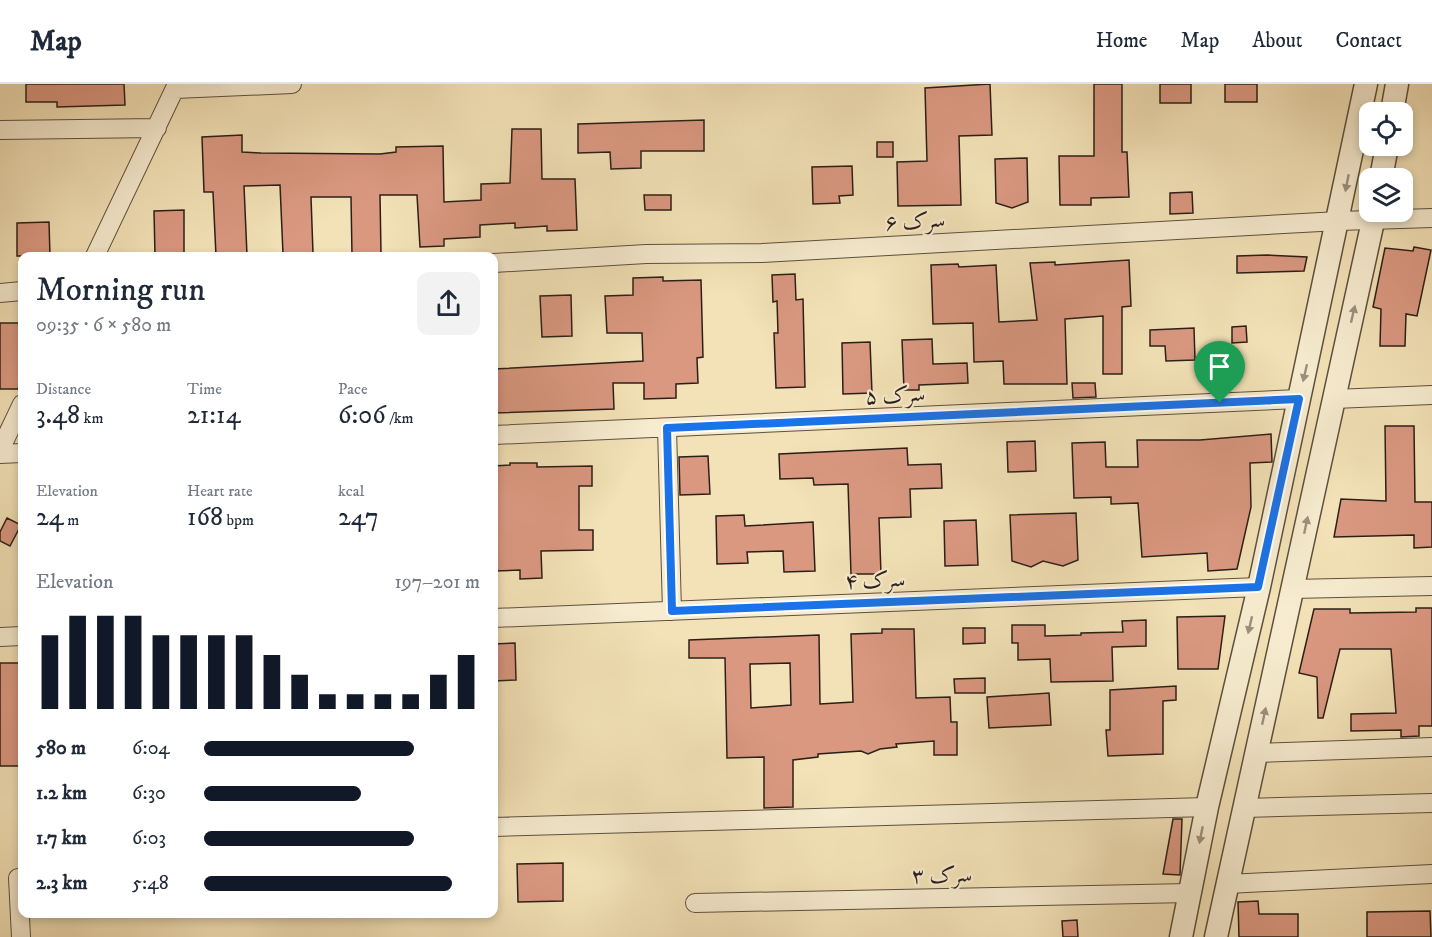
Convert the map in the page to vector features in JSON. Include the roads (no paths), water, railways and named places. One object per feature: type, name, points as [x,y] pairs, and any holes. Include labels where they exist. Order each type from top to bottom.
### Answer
[{"type":"street","points":[[97,252],[176,87],[292,84]]},
{"type":"street","points":[[1181,937],[1207,807],[1339,221],[1366,84]]},
{"type":"street","points":[[1394,102],[1397,84]]},
{"type":"street","points":[[0,130],[157,128]]},
{"type":"street","name":"سرک ۶","points":[[1413,217],[1432,218]]},
{"type":"street","name":"سرک ۶","points":[[498,263],[646,254],[762,253],[1359,218]]},
{"type":"street","points":[[1216,937],[1374,222]]},
{"type":"street","points":[[0,293],[18,291]]},
{"type":"street","points":[[1334,399],[1432,395]]},
{"type":"street","name":"سرک ۵","points":[[498,435],[1299,399]]},
{"type":"street","points":[[18,413],[0,452],[18,453]]},
{"type":"street","points":[[667,428],[672,611]]},
{"type":"street","points":[[1292,589],[1432,586]]},
{"type":"street","name":"سرک ۴","points":[[498,618],[1258,587]]},
{"type":"street","points":[[0,637],[18,636]]},
{"type":"street","points":[[1256,753],[1432,747]]},
{"type":"street","points":[[1243,808],[1432,803]]},
{"type":"street","points":[[498,827],[1207,807]]},
{"type":"street","points":[[1227,884],[1432,874]]},
{"type":"street","points":[[0,878],[18,878]]},
{"type":"street","name":"سرک ۳","points":[[695,903],[1190,893]]},
{"type":"street","points":[[21,918],[21,937]]}]
